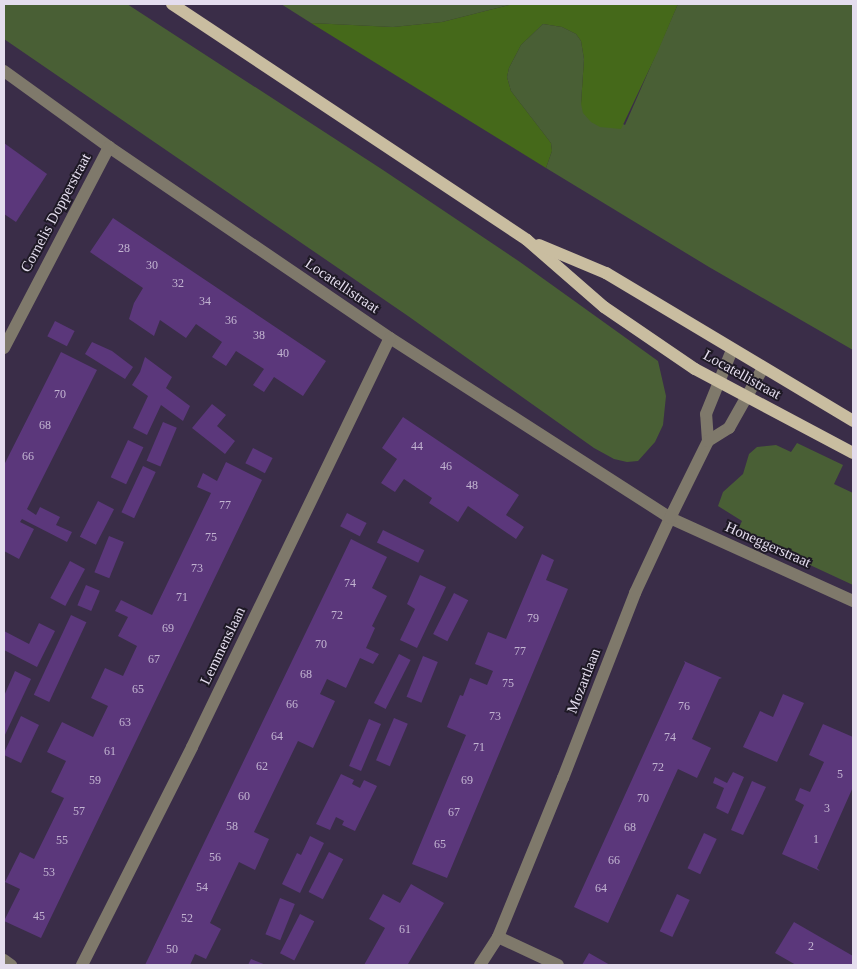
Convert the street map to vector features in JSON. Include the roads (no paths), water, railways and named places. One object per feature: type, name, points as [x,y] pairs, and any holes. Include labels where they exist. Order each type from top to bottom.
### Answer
[{"type":"main road","name":"Locatellistraat","points":[[172,4],[527,240],[604,307],[718,381],[853,453]]},
{"type":"main road","name":"Locatellistraat","points":[[527,240],[606,273],[853,421]]},
{"type":"street","name":"Locatellistraat","points":[[4,71],[109,148],[390,338],[670,518]]},
{"type":"street","name":"Cornelis Dopperstraat","points":[[4,348],[109,148]]},
{"type":"street","name":"Lemmenslaan","points":[[82,965],[192,747],[390,338]]},
{"type":"street","points":[[732,350],[706,414],[708,441],[729,428],[764,368]]},
{"type":"street","name":"Mozartlaan","points":[[480,965],[498,937],[563,778],[635,593],[708,441]]},
{"type":"street","name":"Honeggerstraat","points":[[670,518],[853,601]]},
{"type":"street","points":[[498,937],[558,965]]},
{"type":"street","points":[[4,960],[11,965]]}]
